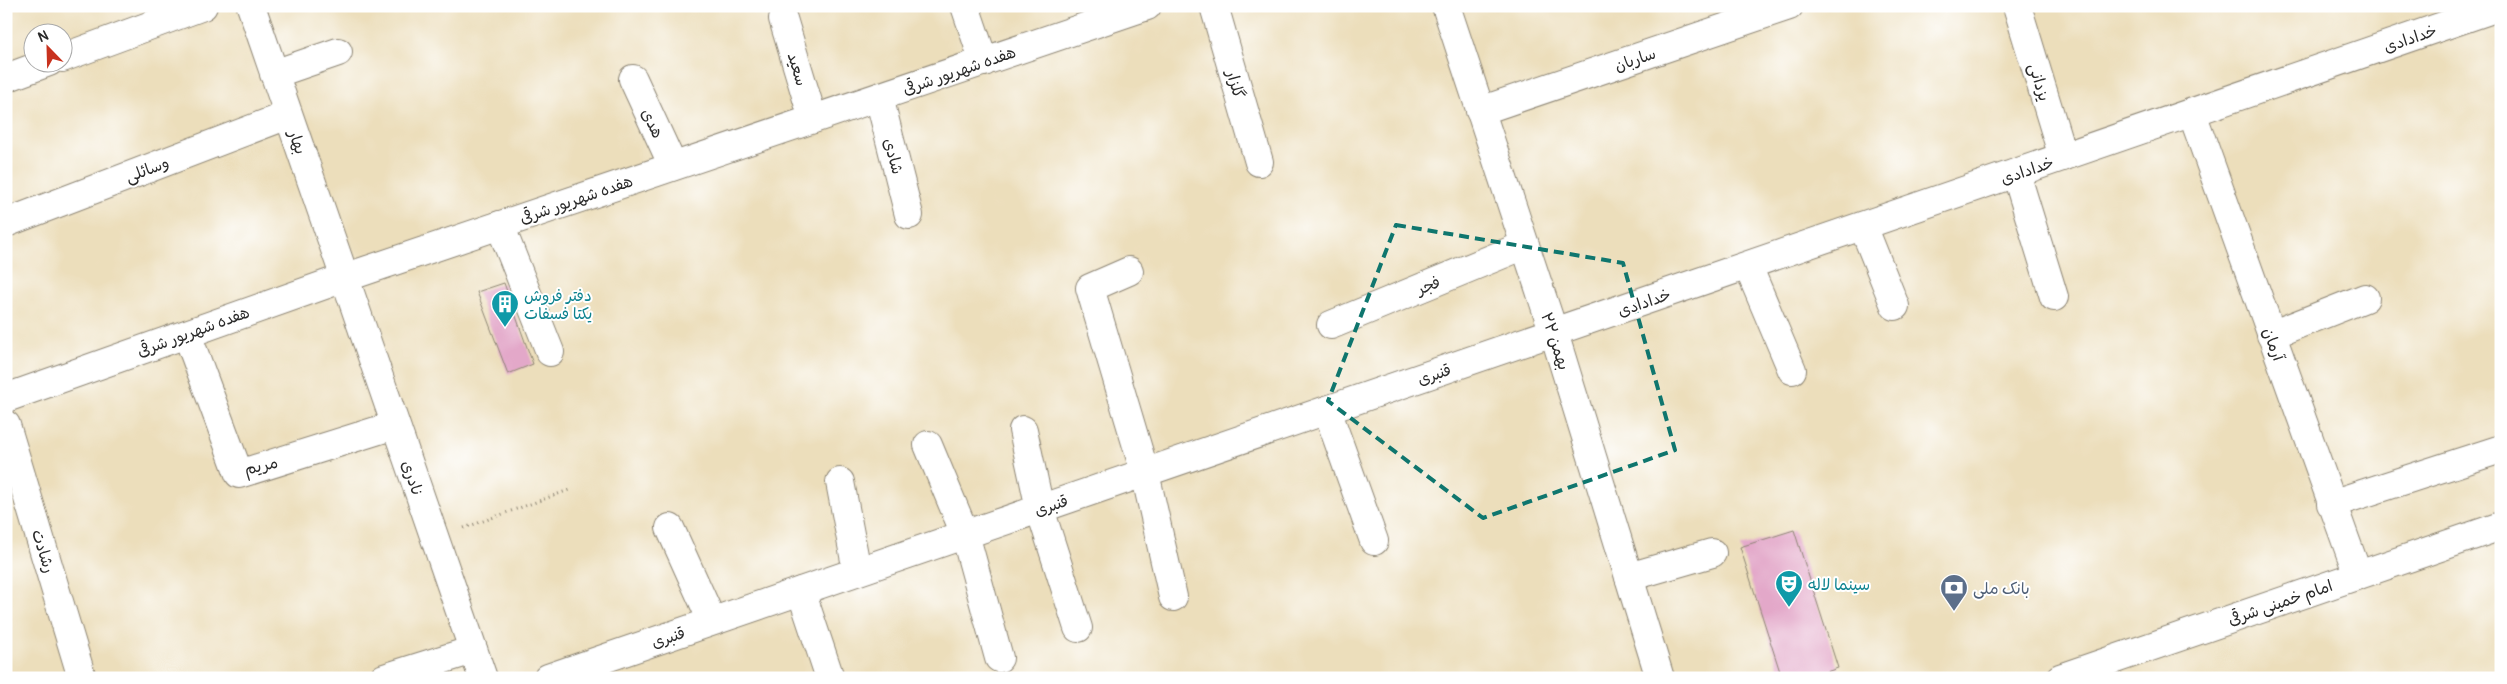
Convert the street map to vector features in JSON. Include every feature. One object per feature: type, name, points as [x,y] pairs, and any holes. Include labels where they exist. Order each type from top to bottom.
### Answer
[{"type":"street","points":[[72,54],[203,6]]},
{"type":"street","name":"بهار","points":[[251,6],[344,278]]},
{"type":"street","points":[[965,6],[984,62]]},
{"type":"street","name":"هفده شهریور شرقی","points":[[6,398],[344,278],[1147,6]]},
{"type":"street","name":"گلزار","points":[[1214,6],[1258,162]]},
{"type":"street","name":"۲۲ بهمن","points":[[1446,6],[1554,333],[1660,678]]},
{"type":"street","name":"ساربان","points":[[1480,111],[1789,6]]},
{"type":"street","name":"یزدانی","points":[[2017,6],[2063,157]]},
{"type":"street","name":"خدادادی","points":[[1554,333],[2501,6]]},
{"type":"street","name":"سعید","points":[[784,18],[813,119]]},
{"type":"street","points":[[274,74],[338,52]]},
{"type":"street","points":[[6,78],[22,72]]},
{"type":"street","name":"هدی","points":[[633,79],[673,166]]},
{"type":"street","name":"شادی","points":[[879,97],[910,215]]},
{"type":"street","name":"آرمان","points":[[2192,113],[2358,575]]},
{"type":"street","name":"وسائلی","points":[[6,223],[288,115]]},
{"type":"street","points":[[2016,174],[2054,297]]},
{"type":"street","points":[[500,225],[550,352]]},
{"type":"street","points":[[1863,226],[1895,306]]},
{"type":"street","name":"فجر","points":[[1331,325],[1525,246]]},
{"type":"street","points":[[1748,266],[1792,370]]},
{"type":"street","points":[[1129,272],[1090,288],[1145,473],[1173,597]]},
{"type":"street","name":"نادری","points":[[344,278],[482,678]]},
{"type":"street","points":[[2271,335],[2365,298]]},
{"type":"street","name":"قنبری","points":[[548,678],[1554,333]]},
{"type":"street","name":"مریم","points":[[187,334],[239,474],[395,425]]},
{"type":"street","points":[[1327,410],[1374,541]]},
{"type":"street","name":"رشادت","points":[[6,424],[82,678]]},
{"type":"street","points":[[1024,430],[1040,509],[1078,628]]},
{"type":"street","points":[[928,445],[966,534],[999,658]]},
{"type":"street","points":[[2331,504],[2501,449]]},
{"type":"street","points":[[840,482],[857,571]]},
{"type":"street","name":"امام خمینی شرقی","points":[[2060,678],[2501,526]]},
{"type":"street","points":[[670,528],[712,621]]},
{"type":"street","points":[[1629,578],[1712,553]]},
{"type":"street","points":[[800,591],[830,678]]},
{"type":"street","points":[[384,678],[473,650]]},
{"type":"path","points":[[434,538],[569,490]]},
{"type":"highlighted area","points":[[1396,225],[1623,263],[1675,450],[1483,518],[1328,401]]},
{"type":"building","name":"دفتر فروش یکتا فسفات","points":[[504,283],[533,364],[508,374],[477,292]]},
{"type":"building","name":"سینما لاله","points":[[1794,530],[1838,668],[1809,678],[1782,678],[1740,547]]},
{"type":"place","name":"دفتر فروش یکتا فسفات","points":[[505,328]]},
{"type":"place","name":"سینما لاله","points":[[1789,608]]},
{"type":"place","name":"بانک ملی","points":[[1954,612]]}]
